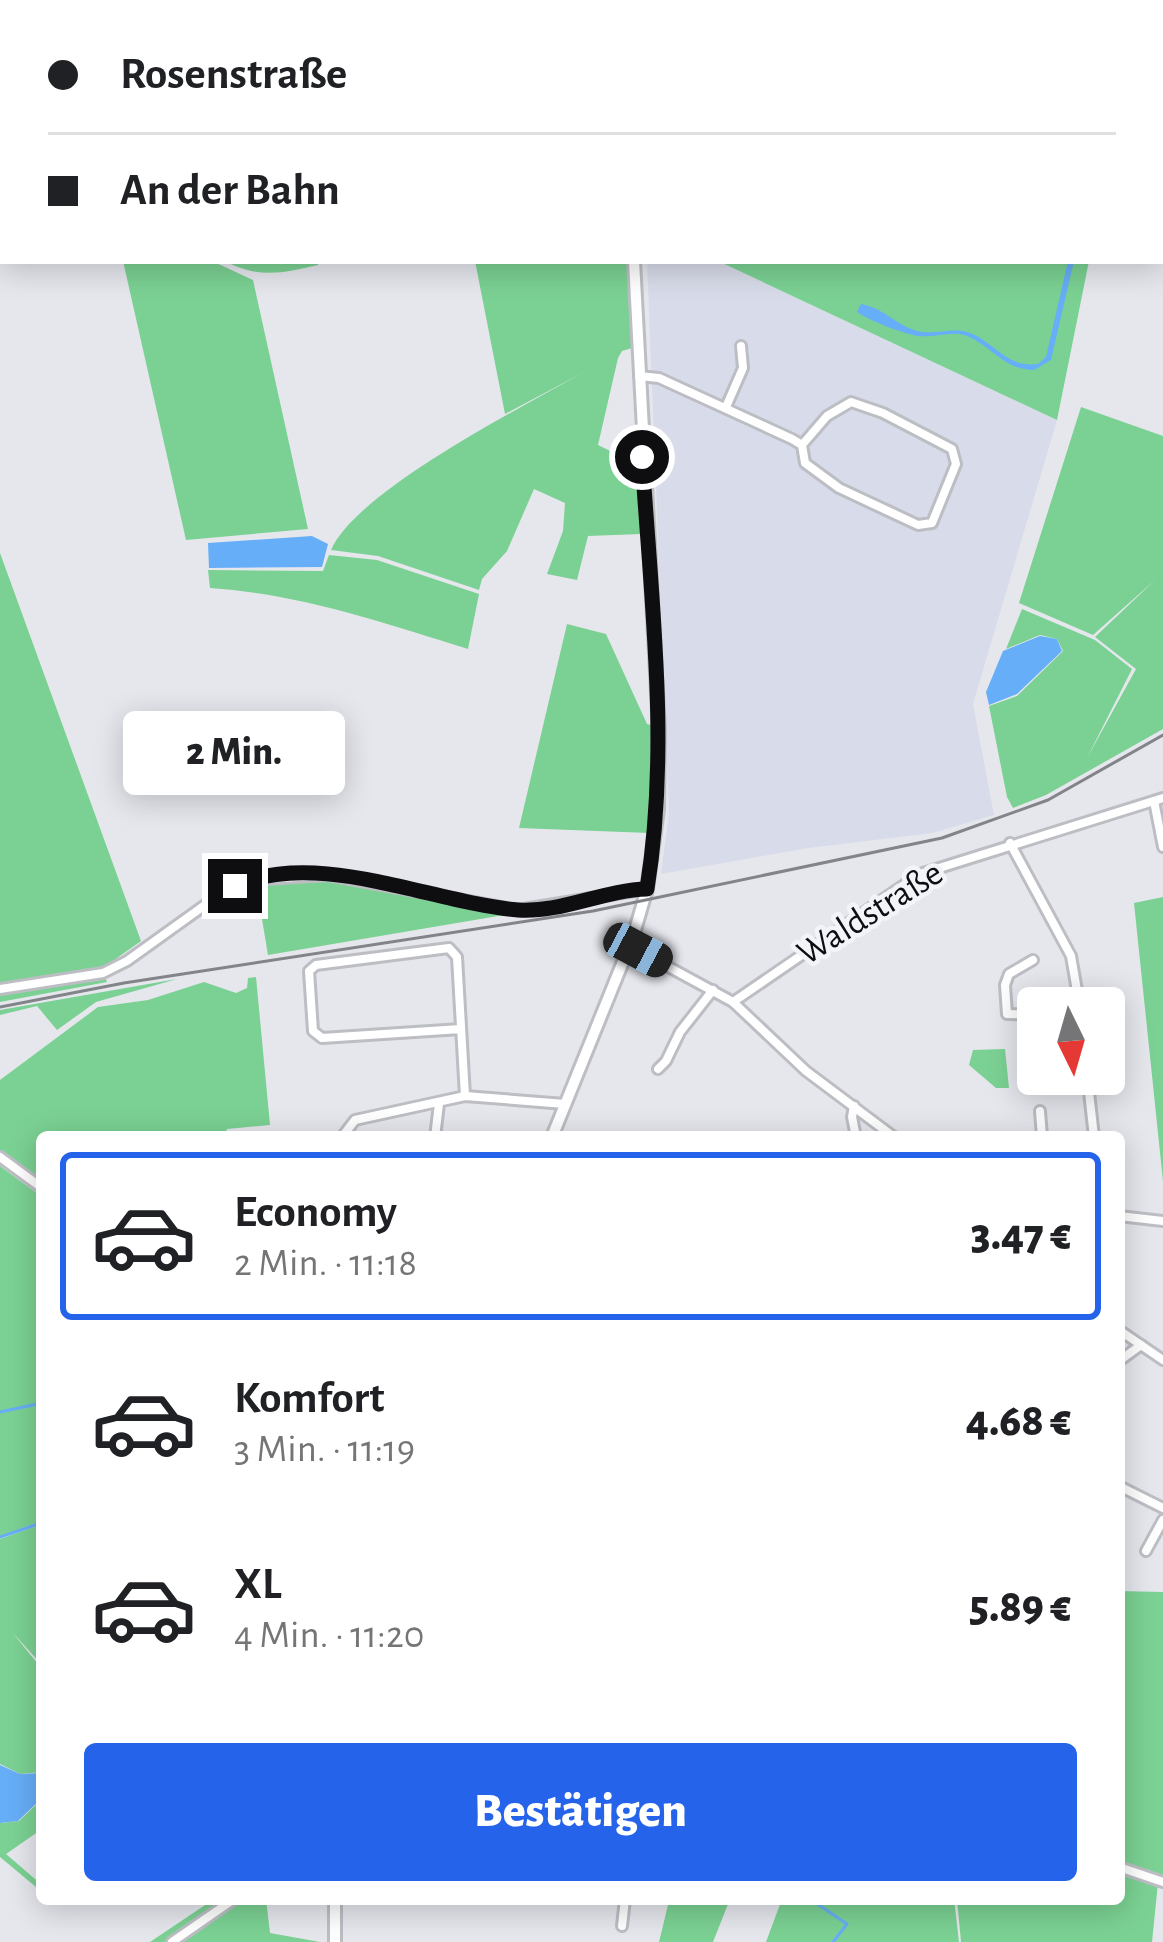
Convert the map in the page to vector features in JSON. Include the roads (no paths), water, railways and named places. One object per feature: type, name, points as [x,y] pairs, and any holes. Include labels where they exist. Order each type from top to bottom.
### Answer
[{"type":"main road","points":[[555,1131],[630,946],[647,889],[658,810],[634,264]]},
{"type":"main road","points":[[334,1905],[335,1942]]},
{"type":"street","points":[[726,407],[743,368],[741,346]]},
{"type":"street","points":[[637,375],[659,377],[802,445]]},
{"type":"street","points":[[851,402],[952,449],[956,464],[939,512],[932,523],[918,525],[839,488],[805,463],[802,445],[827,416],[851,402]]},
{"type":"street","name":"Waldstraße","points":[[733,1001],[920,874],[1158,800],[1163,848]]},
{"type":"street","points":[[1010,843],[1070,956],[1076,987]]},
{"type":"street","points":[[0,989],[103,973],[248,880],[328,875],[518,910],[647,889]]},
{"type":"street","points":[[630,946],[733,1001],[806,1071],[886,1131]]},
{"type":"street","points":[[461,1029],[322,1038],[313,1031],[309,971],[316,965],[449,948],[457,958],[465,1096]]},
{"type":"street","points":[[1017,1014],[1007,1014],[1005,985],[1009,974],[1033,961]]},
{"type":"street","points":[[658,1069],[713,990]]},
{"type":"street","points":[[1089,1095],[1093,1131]]},
{"type":"street","points":[[347,1131],[355,1120],[465,1096],[566,1104]]},
{"type":"street","points":[[436,1131],[440,1104]]},
{"type":"street","points":[[854,1106],[854,1131]]},
{"type":"street","points":[[1040,1111],[1042,1131]]},
{"type":"street","points":[[0,1157],[36,1184]]},
{"type":"street","points":[[1125,1217],[1163,1221]]},
{"type":"street","points":[[1125,1334],[1163,1360]]},
{"type":"street","points":[[1125,1357],[1141,1345]]},
{"type":"street","points":[[1125,1489],[1163,1508]]},
{"type":"street","points":[[1146,1551],[1163,1520]]},
{"type":"street","points":[[1125,1869],[1163,1882]]},
{"type":"street","points":[[172,1942],[225,1905]]},
{"type":"street","points":[[622,1926],[624,1905]]},
{"type":"water","points":[[1067,264],[1073,264],[1051,360],[1034,370],[1006,362],[967,336],[913,335],[857,312],[861,304],[913,330],[970,333],[1018,362],[1038,364],[1046,357]]},
{"type":"water","points":[[312,536],[328,544],[322,567],[209,568],[208,543]]},
{"type":"water","points":[[1040,636],[1057,639],[1062,651],[1017,694],[989,705],[986,692],[1003,651]]},
{"type":"water","points":[[0,1765],[20,1774],[36,1773],[36,1804],[18,1821],[0,1823]]},
{"type":"waterway","points":[[0,1412],[36,1404]]},
{"type":"waterway","points":[[0,1537],[36,1525]]},
{"type":"waterway","points":[[819,1905],[847,1924],[833,1942]]},
{"type":"railway","points":[[0,1007],[124,983],[593,911],[942,838],[1048,800],[1163,735]]}]
